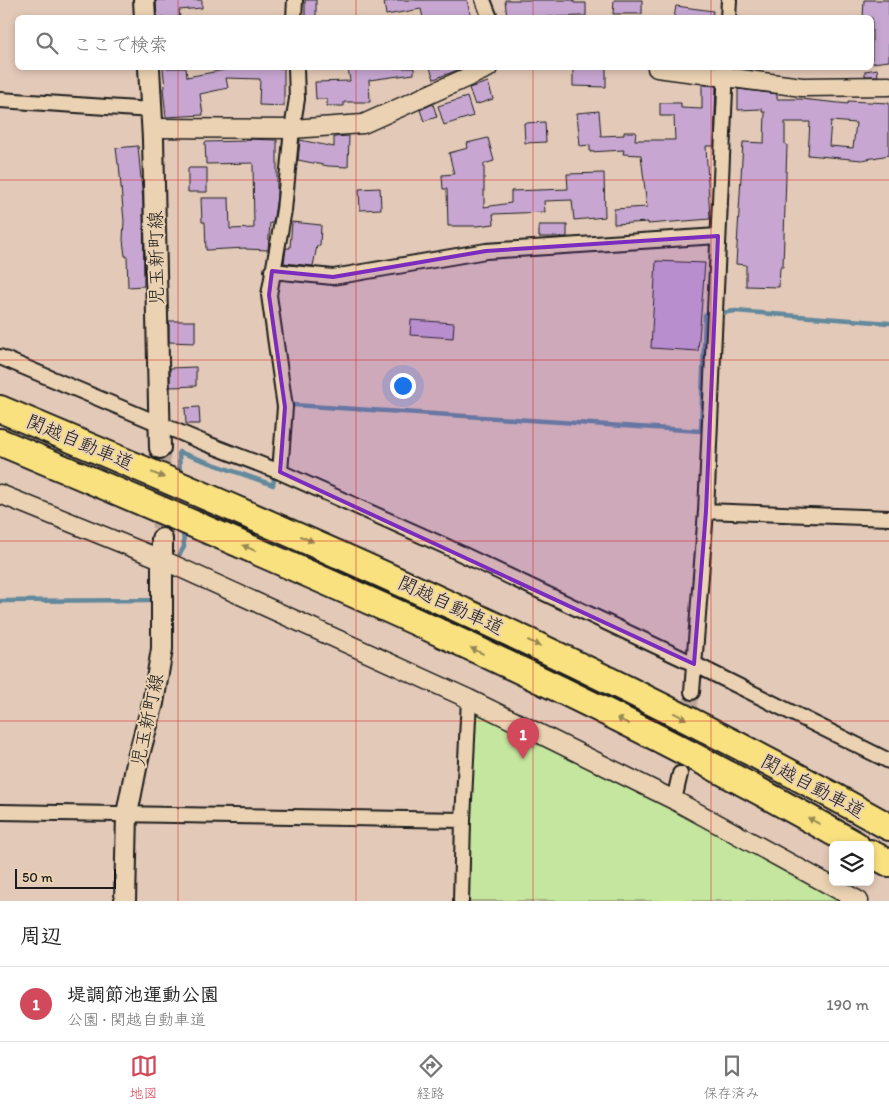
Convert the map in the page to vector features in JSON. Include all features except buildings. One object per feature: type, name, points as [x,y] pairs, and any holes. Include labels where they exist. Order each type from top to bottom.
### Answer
[{"type":"highway","name":"関越自動車道","points":[[0,409],[261,519],[568,659],[750,752],[889,827]]},
{"type":"highway","name":"関越自動車道","points":[[0,442],[240,544],[470,648],[644,732],[802,814],[849,841]]},
{"type":"highway","points":[[874,855],[889,864]]},
{"type":"main road","points":[[144,0],[145,15]]},
{"type":"main road","name":"児玉新町線","points":[[149,70],[160,448]]},
{"type":"main road","name":"児玉新町線","points":[[125,901],[127,814],[138,758],[153,703],[162,649],[162,539]]},
{"type":"street","points":[[294,15],[295,0]]},
{"type":"street","points":[[483,0],[489,15]]},
{"type":"street","points":[[728,15],[729,0]]},
{"type":"street","points":[[280,472],[285,407],[269,294],[284,210],[292,128],[297,100],[296,70]]},
{"type":"street","points":[[0,100],[152,119],[292,128],[363,124],[484,70]]},
{"type":"street","points":[[692,70],[726,72],[802,87],[889,86]]},
{"type":"street","points":[[692,692],[706,511],[726,72]]},
{"type":"street","points":[[272,271],[333,276],[486,251],[718,236]]},
{"type":"street","points":[[0,357],[159,424],[280,472],[445,546],[694,664],[889,761]]},
{"type":"street","points":[[0,494],[162,560],[469,699],[674,800],[859,901]]},
{"type":"street","points":[[706,511],[889,518]]},
{"type":"street","points":[[461,901],[469,699]]},
{"type":"street","points":[[674,800],[680,774]]},
{"type":"street","points":[[0,812],[463,820]]},
{"type":"highlighted area","points":[[718,236],[706,511],[694,664],[280,472],[285,407],[269,295],[272,271],[333,277],[486,251]]},
{"type":"green space","points":[[474,707],[674,810],[839,901],[469,901]]},
{"type":"waterway","points":[[290,410],[293,405],[701,431],[705,315],[735,311],[889,323]]},
{"type":"waterway","points":[[180,475],[179,452],[273,485],[275,472]]},
{"type":"waterway","points":[[175,562],[184,547],[183,530]]},
{"type":"waterway","points":[[0,601],[153,600],[155,597]]},
{"type":"tunnel","points":[[160,448],[162,539]]},
{"type":"tunnel","points":[[680,774],[692,692]]},
{"type":"place","name":"堤調節池運動公園","points":[[523,759]]}]
